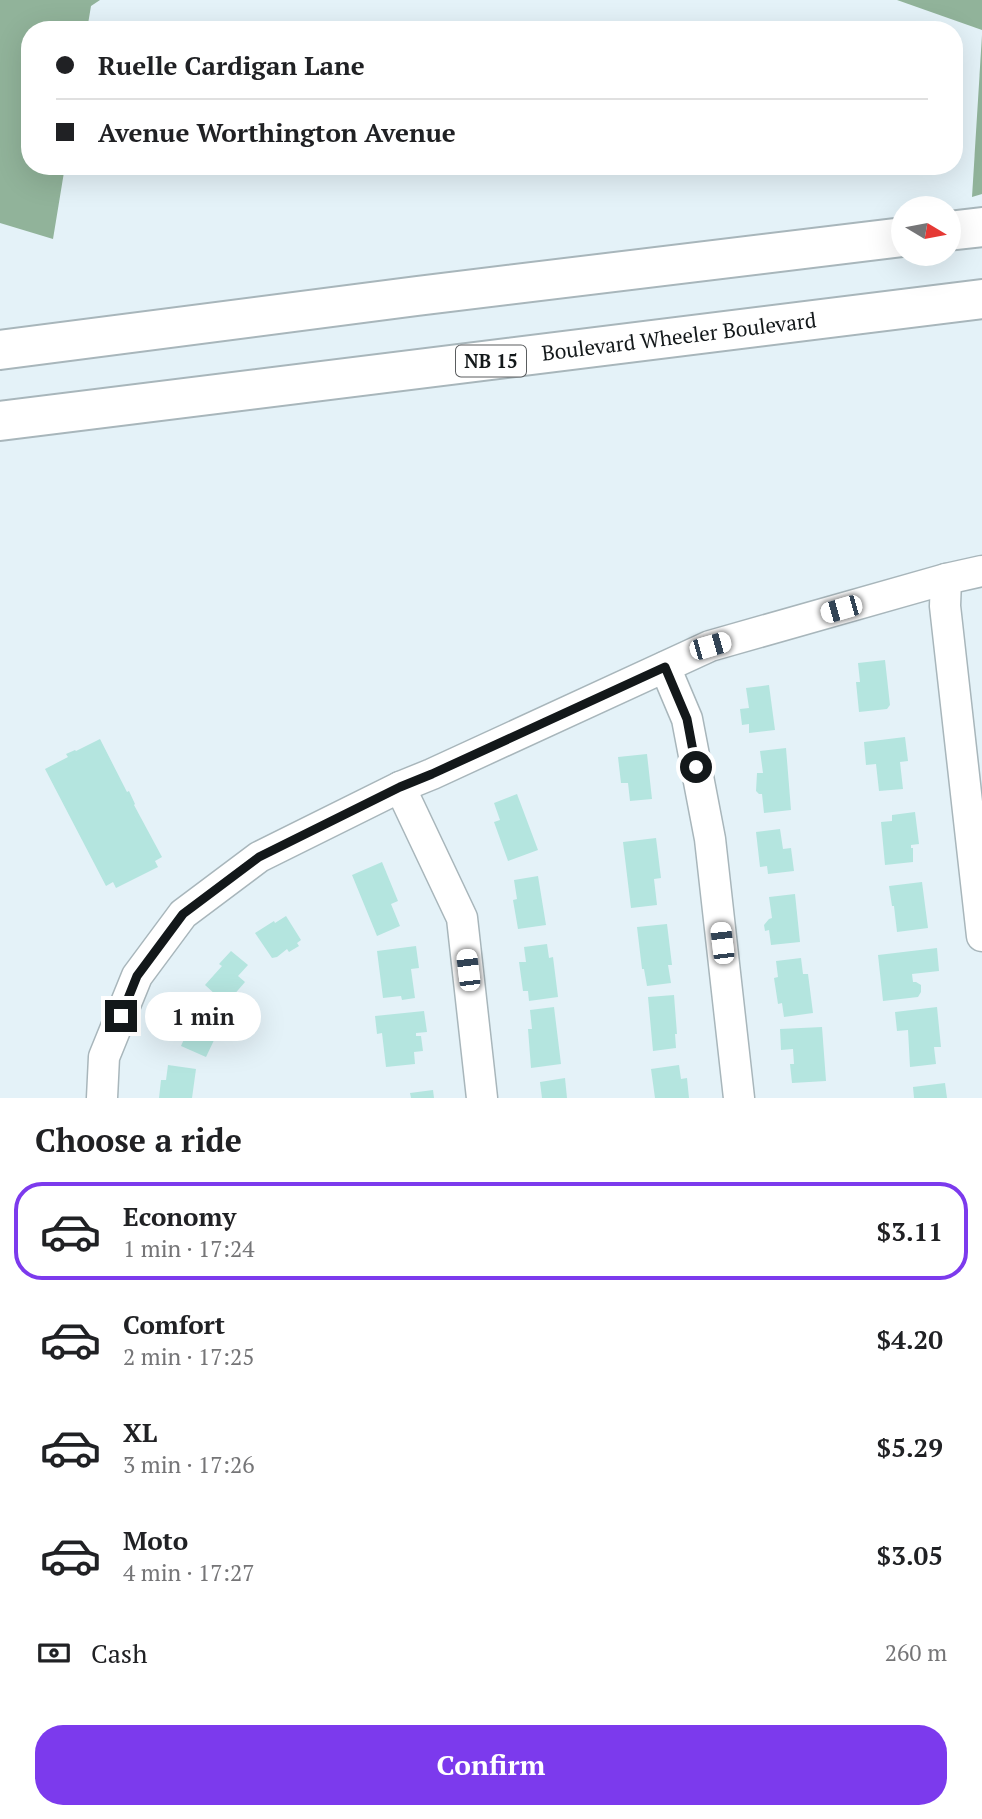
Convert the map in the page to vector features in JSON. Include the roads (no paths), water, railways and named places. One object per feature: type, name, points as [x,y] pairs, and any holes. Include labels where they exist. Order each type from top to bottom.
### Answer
[{"type":"highway","points":[[961,229],[982,227]]},
{"type":"highway","points":[[0,350],[891,238]]},
{"type":"highway","name":"Boulevard Wheeler Boulevard","points":[[0,421],[982,299]]},
{"type":"highway","points":[[0,337],[349,305]]},
{"type":"highway","points":[[0,443],[117,407]]},
{"type":"street","points":[[102,1098],[104,1056],[137,976],[183,914],[259,857],[400,787],[710,646],[982,571]]},
{"type":"street","points":[[946,579],[945,606],[982,936]]},
{"type":"street","points":[[665,667],[687,719],[710,839],[739,1098]]},
{"type":"street","points":[[400,787],[462,918],[482,1098]]}]
